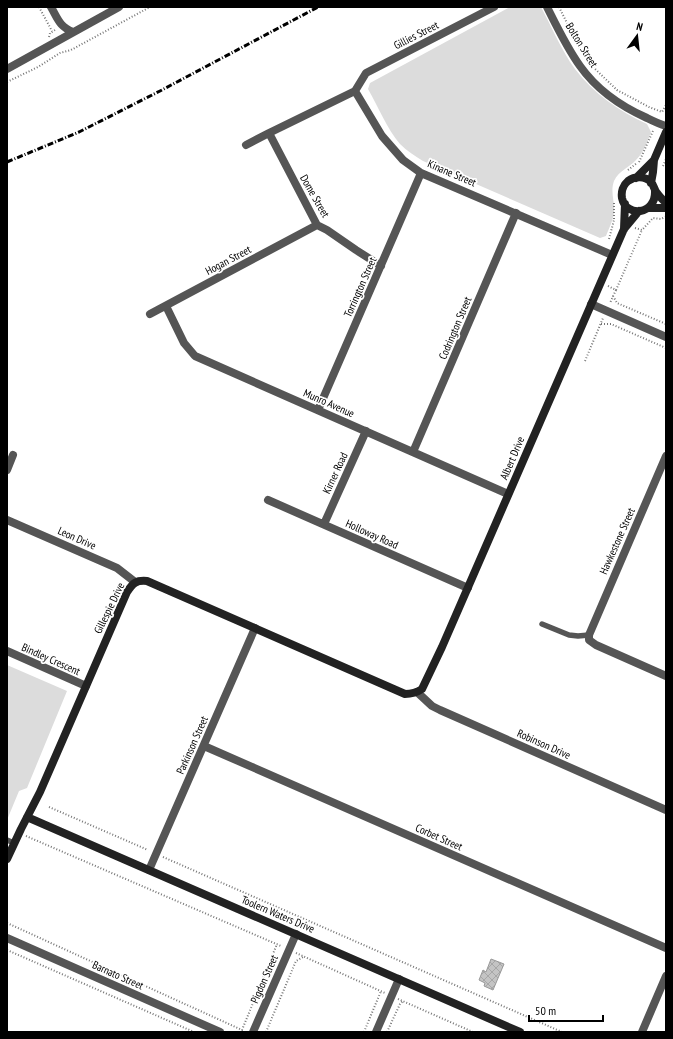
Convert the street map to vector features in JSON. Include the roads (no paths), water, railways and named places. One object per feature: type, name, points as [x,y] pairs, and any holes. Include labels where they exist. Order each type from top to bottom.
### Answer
[{"type":"street","points":[[51,7],[64,28],[73,32]]},
{"type":"street","points":[[7,69],[119,7]]},
{"type":"street","name":"Gillies Street","points":[[355,91],[366,73],[494,7]]},
{"type":"street","name":"Bolton Street","points":[[547,7],[574,57],[597,86],[622,105],[666,126]]},
{"type":"street","points":[[246,145],[355,91]]},
{"type":"street","name":"Kinane Street","points":[[355,91],[382,136],[403,160],[421,173],[612,255]]},
{"type":"street","points":[[651,183],[654,160],[666,132]]},
{"type":"street","name":"Dome Street","points":[[269,133],[316,225],[327,230],[381,266]]},
{"type":"street","points":[[636,178],[654,160]]},
{"type":"street","name":"Torrington Street","points":[[318,410],[421,173]]},
{"type":"street","points":[[636,178],[643,178],[651,183],[655,191],[666,205],[639,211],[630,209],[625,204],[622,197],[623,188],[629,180],[636,178]]},
{"type":"street","points":[[648,208],[654,201],[655,191]]},
{"type":"street","name":"Albert Drive","points":[[624,229],[625,204]]},
{"type":"street","name":"Albert Drive","points":[[417,692],[422,689],[425,684],[468,588],[590,304],[624,229],[639,211]]},
{"type":"street","name":"Codrington Street","points":[[413,452],[516,213]]},
{"type":"street","name":"Hogan Street","points":[[150,314],[316,225]]},
{"type":"street","points":[[590,304],[666,338]]},
{"type":"street","name":"Munro Avenue","points":[[166,306],[184,343],[195,356],[508,494]]},
{"type":"street","name":"Kirner Road","points":[[324,524],[366,431]]},
{"type":"street","points":[[7,470],[13,456]]},
{"type":"street","name":"Hawkestone Street","points":[[588,636],[666,456]]},
{"type":"street","name":"Holloway Road","points":[[268,500],[468,588]]},
{"type":"street","name":"Leon Drive","points":[[7,520],[117,568],[135,582]]},
{"type":"street","name":"Gillespie Drive","points":[[7,859],[10,842],[19,833],[40,792],[127,592],[135,582],[139,580],[146,581],[405,694],[417,692]]},
{"type":"street","name":"Parkinson Street","points":[[149,870],[255,628]]},
{"type":"street","points":[[588,636],[589,640],[596,645],[666,676]]},
{"type":"street","name":"Bindley Crescent","points":[[7,651],[86,686]]},
{"type":"street","name":"Robinson Drive","points":[[417,692],[432,706],[440,710],[666,810]]},
{"type":"street","name":"Corbet Street","points":[[204,746],[666,948]]},
{"type":"street","name":"Toolern Waters Drive","points":[[27,817],[520,1032]]},
{"type":"street","name":"Pigdon Street","points":[[253,1032],[296,934]]},
{"type":"street","name":"Barnato Street","points":[[7,938],[220,1032]]},
{"type":"street","points":[[642,1032],[666,976]]},
{"type":"street","points":[[376,1032],[399,979]]},
{"type":"lane","points":[[542,624],[569,635],[588,636]]},
{"type":"railway","points":[[7,162],[79,132],[160,91],[318,7]]}]
